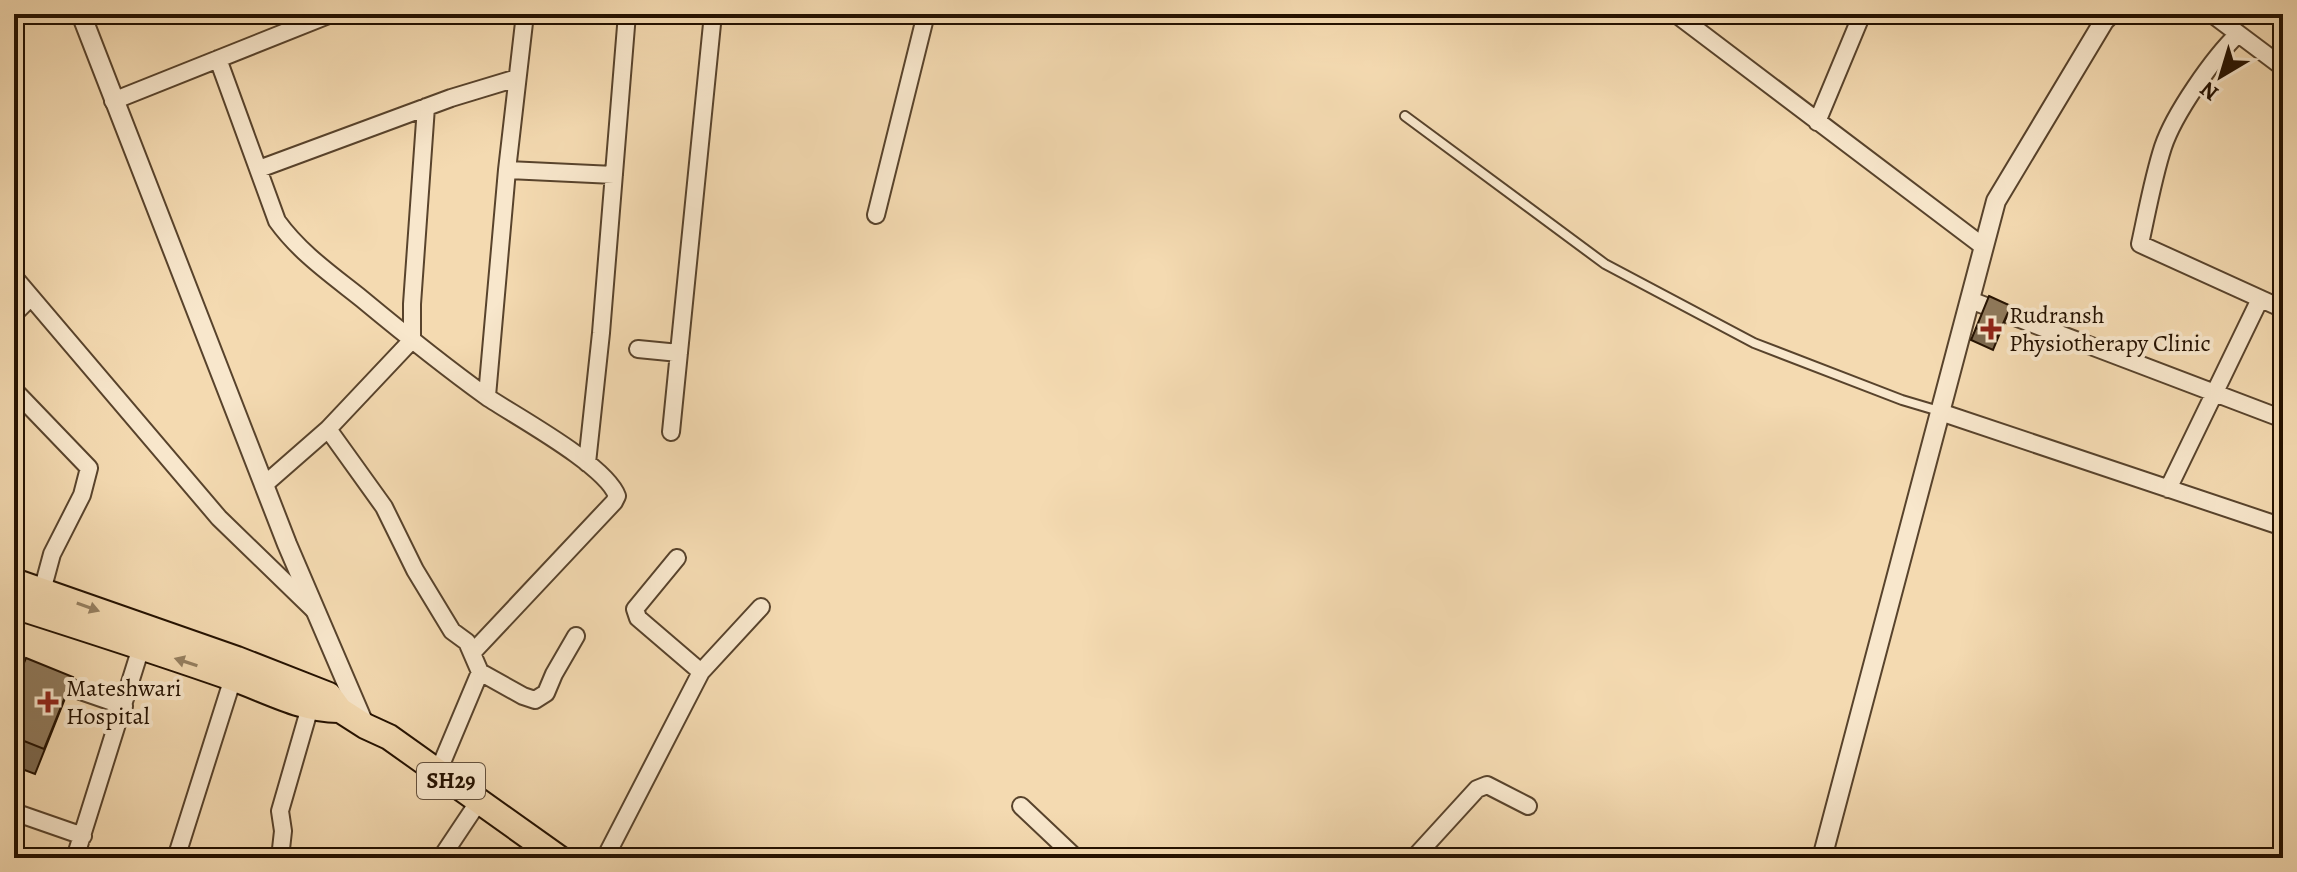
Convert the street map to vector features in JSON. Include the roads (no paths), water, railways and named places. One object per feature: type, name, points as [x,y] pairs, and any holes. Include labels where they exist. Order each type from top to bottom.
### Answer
[{"type":"main road","points":[[14,581],[144,638],[329,695],[340,710]]},
{"type":"main road","name":"SH29","points":[[14,606],[144,638],[233,678],[310,707],[325,711],[340,710],[389,737],[559,858]]},
{"type":"street","points":[[81,14],[264,485],[365,726]]},
{"type":"street","points":[[113,101],[218,59],[303,20],[331,14]]},
{"type":"street","points":[[487,396],[507,170],[525,14]]},
{"type":"street","points":[[587,463],[627,14]]},
{"type":"street","points":[[671,432],[713,14]]},
{"type":"street","points":[[876,215],[926,14]]},
{"type":"street","points":[[1676,14],[1984,247]]},
{"type":"street","points":[[1817,122],[1862,14]]},
{"type":"street","points":[[1822,858],[1996,201],[2111,14]]},
{"type":"street","points":[[2212,14],[2283,65]]},
{"type":"street","points":[[2238,34],[2226,45],[2179,114],[2163,145],[2140,244],[2283,309]]},
{"type":"street","points":[[218,59],[277,221],[293,243],[412,340],[487,396],[587,463],[614,487],[617,496],[614,502],[472,653]]},
{"type":"street","points":[[259,169],[426,107],[517,78]]},
{"type":"street","points":[[264,485],[328,429],[412,340],[426,107]]},
{"type":"street","points":[[507,170],[614,175]]},
{"type":"street","points":[[14,277],[219,518],[316,613]]},
{"type":"street","points":[[14,314],[31,297]]},
{"type":"street","points":[[2168,489],[2260,299]]},
{"type":"street","points":[[1970,300],[2283,419]]},
{"type":"street","points":[[638,349],[679,353]]},
{"type":"street","points":[[14,390],[89,468],[82,495],[52,554],[42,591]]},
{"type":"street","points":[[1940,412],[2283,527]]},
{"type":"street","points":[[328,429],[384,507],[415,570],[452,631],[467,642],[480,672],[535,700],[546,693],[576,636]]},
{"type":"street","points":[[677,558],[635,609],[638,618],[701,672]]},
{"type":"street","points":[[605,858],[701,672],[761,607]]},
{"type":"street","points":[[75,858],[144,638]]},
{"type":"street","points":[[14,668],[124,706]]},
{"type":"street","points":[[438,772],[480,672]]},
{"type":"street","points":[[176,858],[233,678]]},
{"type":"street","points":[[280,858],[283,831],[280,811],[310,707]]},
{"type":"street","points":[[1414,858],[1477,789],[1487,785],[1528,806]]},
{"type":"street","points":[[441,858],[479,801]]},
{"type":"street","points":[[1021,806],[1076,858]]},
{"type":"street","points":[[14,812],[83,836]]},
{"type":"lane","points":[[1405,116],[1605,264],[1754,343],[1940,412]]},
{"type":"place","name":"Rudransh Physiotherapy Clinic","points":[[1991,329]]},
{"type":"place","name":"Mateshwari Hospital","points":[[48,702]]}]
